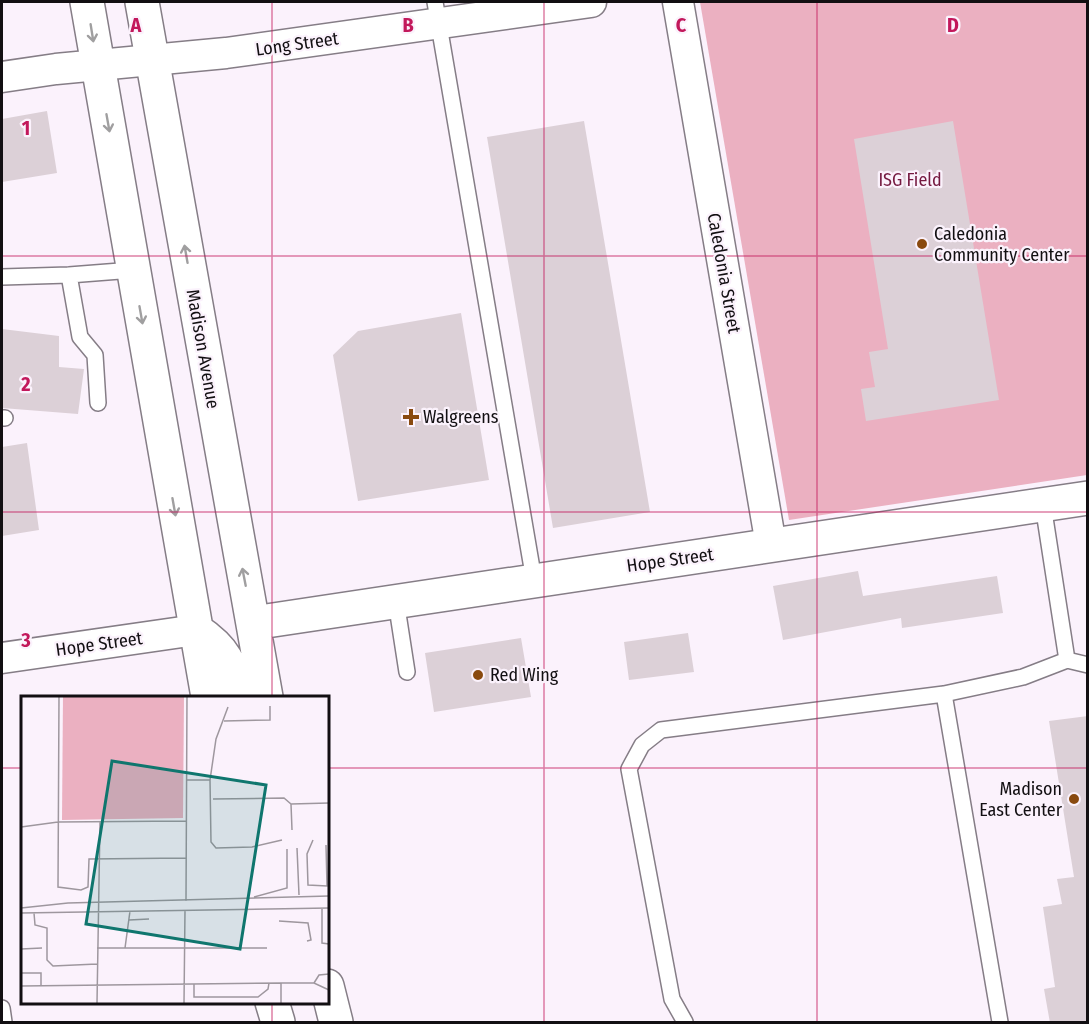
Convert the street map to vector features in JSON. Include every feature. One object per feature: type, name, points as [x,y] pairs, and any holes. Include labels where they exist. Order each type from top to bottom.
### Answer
[{"type":"main road","points":[[87,2],[208,696]]},
{"type":"main road","name":"Madison Avenue","points":[[142,2],[266,696]]},
{"type":"main road","name":"Hope Street","points":[[253,623],[1088,498]]},
{"type":"main road","points":[[196,630],[213,641],[225,656],[233,674],[238,696]]},
{"type":"main road","points":[[328,990],[336,1023]]},
{"type":"main road","points":[[262,1003],[266,1023]]},
{"type":"main road","points":[[272,1003],[278,1023]]},
{"type":"street","name":"Long Street","points":[[2,77],[56,69],[226,53],[322,41],[437,12],[591,2]]},
{"type":"street","name":"Caledonia Street","points":[[678,2],[771,545]]},
{"type":"street","name":"Hope Street","points":[[2,658],[196,630]]},
{"type":"lane","points":[[437,12],[534,580]]},
{"type":"lane","points":[[2,277],[133,270]]},
{"type":"lane","points":[[69,275],[80,337],[95,355],[99,403]]},
{"type":"lane","points":[[1042,505],[1067,660]]},
{"type":"lane","points":[[396,601],[407,672]]},
{"type":"lane","points":[[685,1023],[672,999],[629,769],[642,745],[661,730],[944,693],[1023,677],[1067,660],[1088,665]]},
{"type":"lane","points":[[944,693],[1000,1023]]},
{"type":"lane","points":[[2,1008],[4,1023]]},
{"type":"green space","name":"ISG Field","points":[[700,2],[1087,2],[1087,475],[789,520]]},
{"type":"building","points":[[47,111],[57,173],[2,182],[2,119]]},
{"type":"building","points":[[584,121],[650,512],[553,528],[487,137]]},
{"type":"building","name":"Caledonia Community Center","points":[[953,121],[999,400],[866,421],[861,389],[875,387],[869,352],[888,349],[854,139]]},
{"type":"building","name":"Walgreens","points":[[461,313],[489,480],[358,501],[333,355],[358,331]]},
{"type":"building","points":[[2,329],[59,336],[59,367],[84,369],[78,414],[2,408]]},
{"type":"building","points":[[27,443],[39,530],[2,536],[2,447]]},
{"type":"building","points":[[858,571],[863,596],[997,576],[1003,613],[902,628],[901,618],[783,640],[773,586]]},
{"type":"building","points":[[688,633],[694,672],[629,680],[624,642]]},
{"type":"building","name":"Red Wing","points":[[521,638],[531,697],[434,712],[425,653]]},
{"type":"building","name":"Madison East Center","points":[[1088,716],[1088,1023],[1050,1023],[1044,989],[1055,987],[1043,907],[1062,904],[1057,879],[1074,877],[1049,721]]},
{"type":"place","name":"Caledonia Community Center","points":[[922,244]]},
{"type":"place","name":"Walgreens","points":[[411,417]]},
{"type":"place","name":"Red Wing","points":[[478,675]]},
{"type":"place","name":"Madison East Center","points":[[1074,799]]}]
